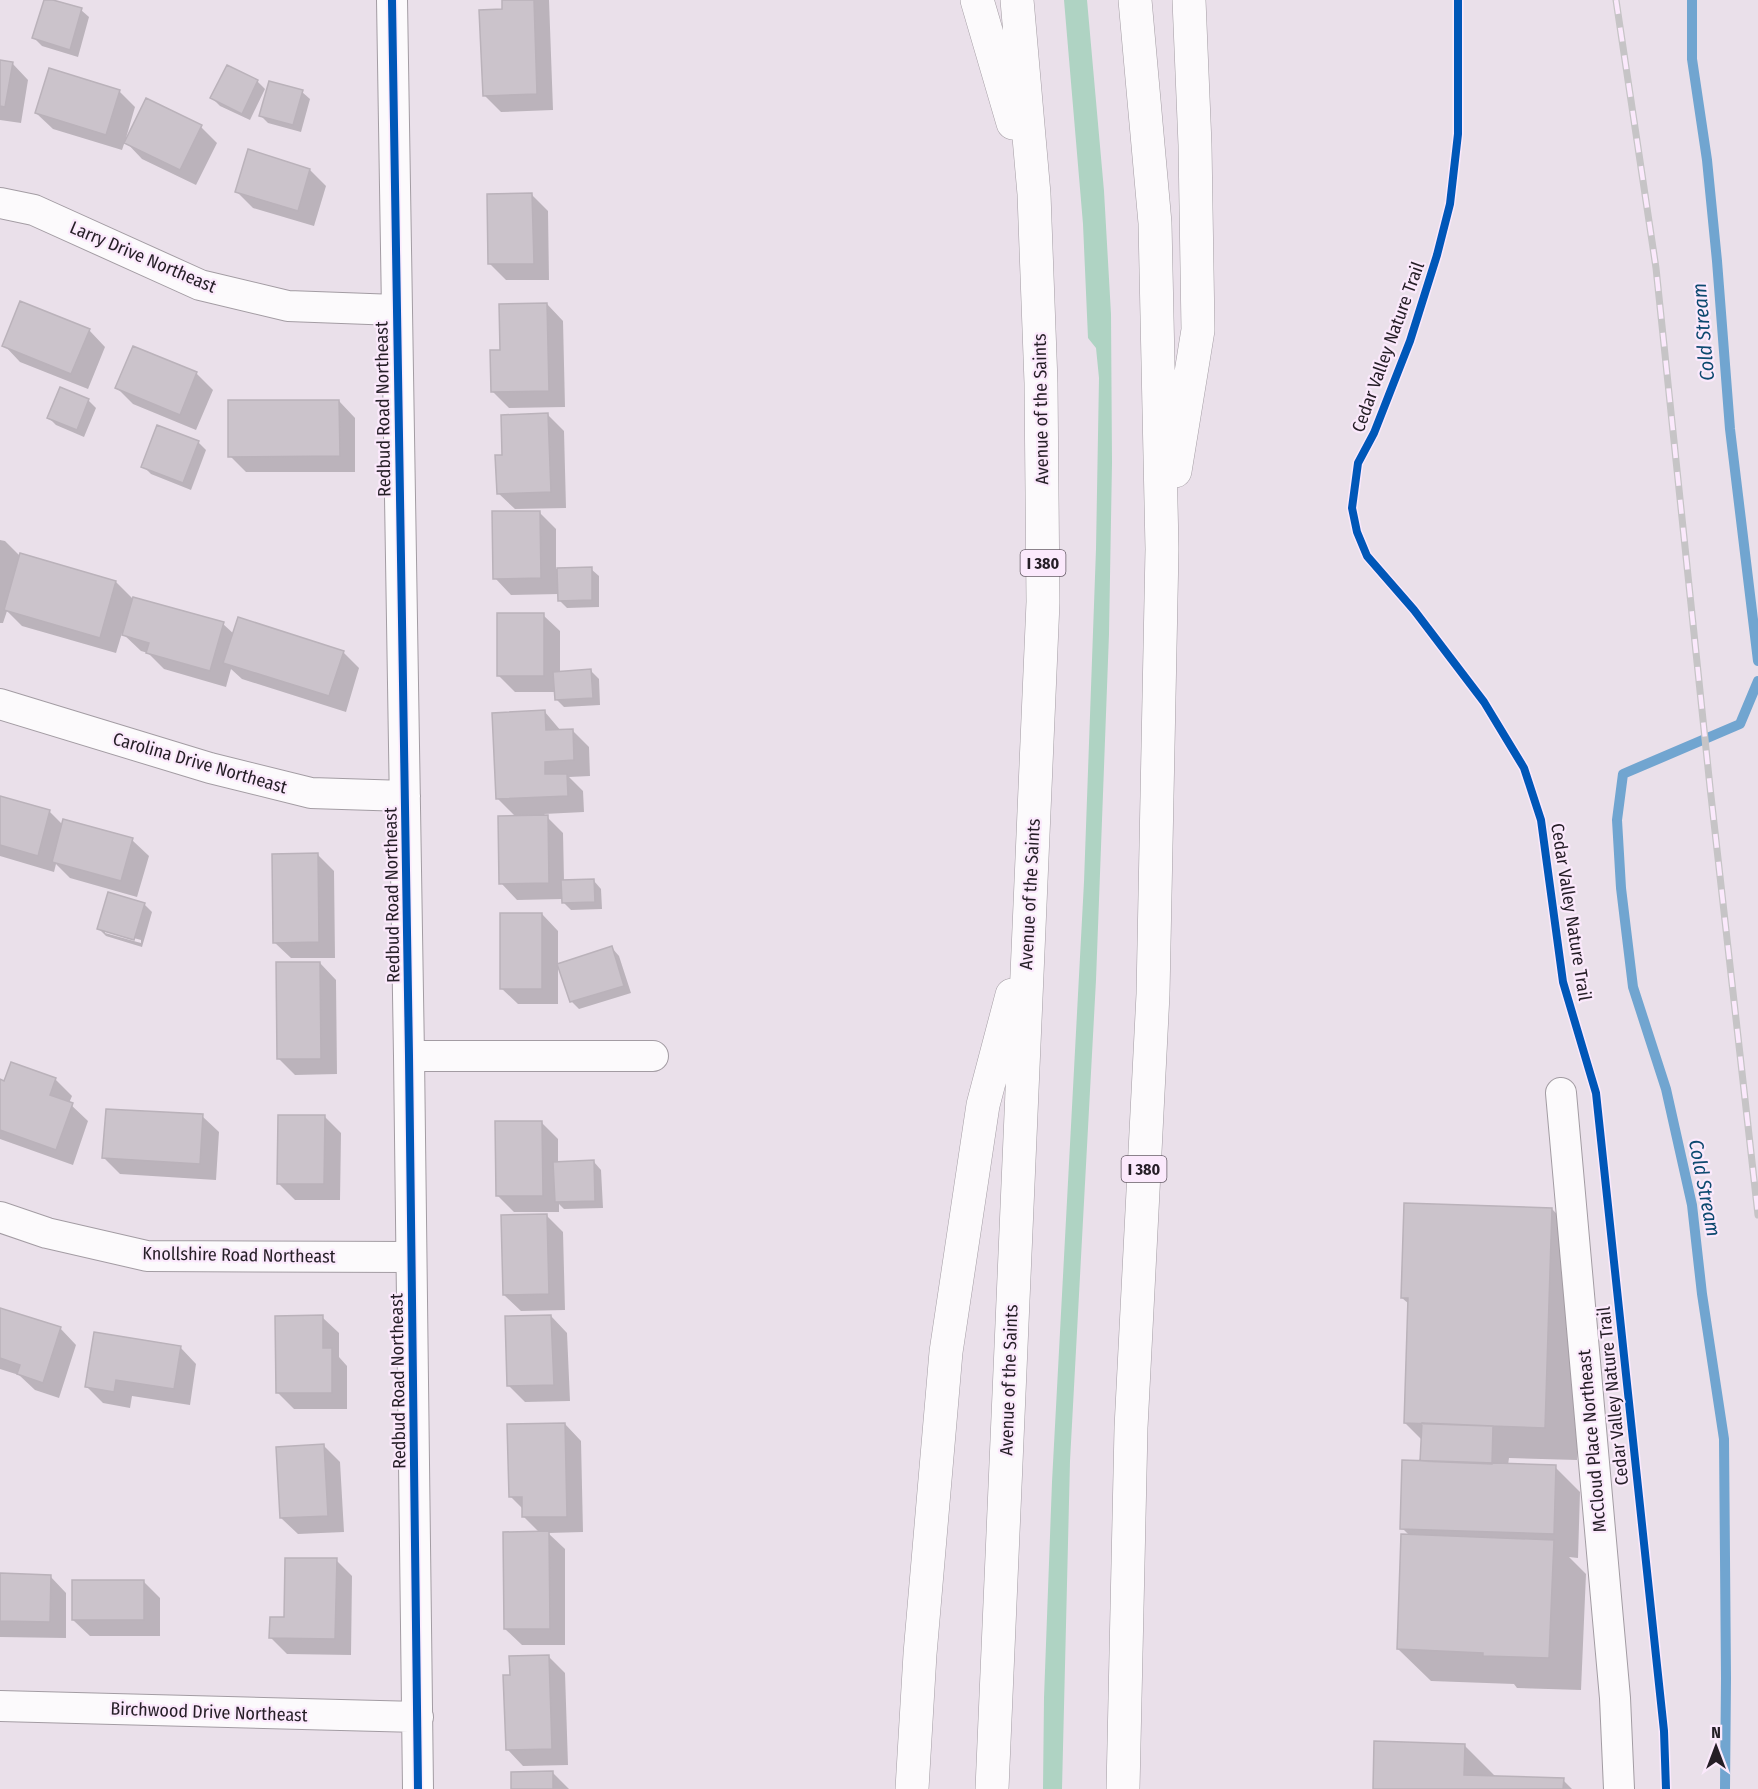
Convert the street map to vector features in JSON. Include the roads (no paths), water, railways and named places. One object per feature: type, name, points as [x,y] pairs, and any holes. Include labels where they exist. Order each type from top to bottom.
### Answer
[{"type":"highway","points":[[978,0],[1034,194]]},
{"type":"highway","name":"Avenue of the Saints","points":[[992,1789],[1043,602],[1041,383],[1034,194],[1017,0]]},
{"type":"highway","name":"I 380","points":[[1123,1789],[1131,1440],[1153,994],[1162,549],[1155,223],[1135,0]]},
{"type":"highway","points":[[1162,549],[1198,330],[1195,145],[1188,0]]},
{"type":"highway","points":[[912,1789],[921,1643],[946,1352],[983,1105],[1028,932]]},
{"type":"street","name":"Redbud Road Northeast","points":[[392,0],[418,1789]]},
{"type":"street","name":"Larry Drive Northeast","points":[[0,203],[34,210],[200,285],[288,306],[396,310]]},
{"type":"street","name":"Carolina Drive Northeast","points":[[0,704],[210,768],[311,794],[405,796]]},
{"type":"street","points":[[409,1056],[653,1056]]},
{"type":"street","name":"McCloud Place Northeast","points":[[1561,1093],[1615,1698],[1619,1789]]},
{"type":"street","name":"Knollshire Road Northeast","points":[[0,1217],[47,1233],[147,1256],[411,1257]]},
{"type":"street","name":"Birchwood Drive Northeast","points":[[0,1706],[418,1718]]},
{"type":"waterway","name":"Cold Stream","points":[[1692,0],[1692,59],[1707,160],[1730,429],[1758,661]]},
{"type":"waterway","name":"Cold Stream","points":[[1725,1789],[1724,1439],[1702,1294],[1692,1205],[1666,1089],[1633,987],[1621,888],[1617,820],[1623,774],[1740,724],[1758,681]]},
{"type":"railway","points":[[1616,0],[1656,268],[1710,787],[1758,1215]]}]
